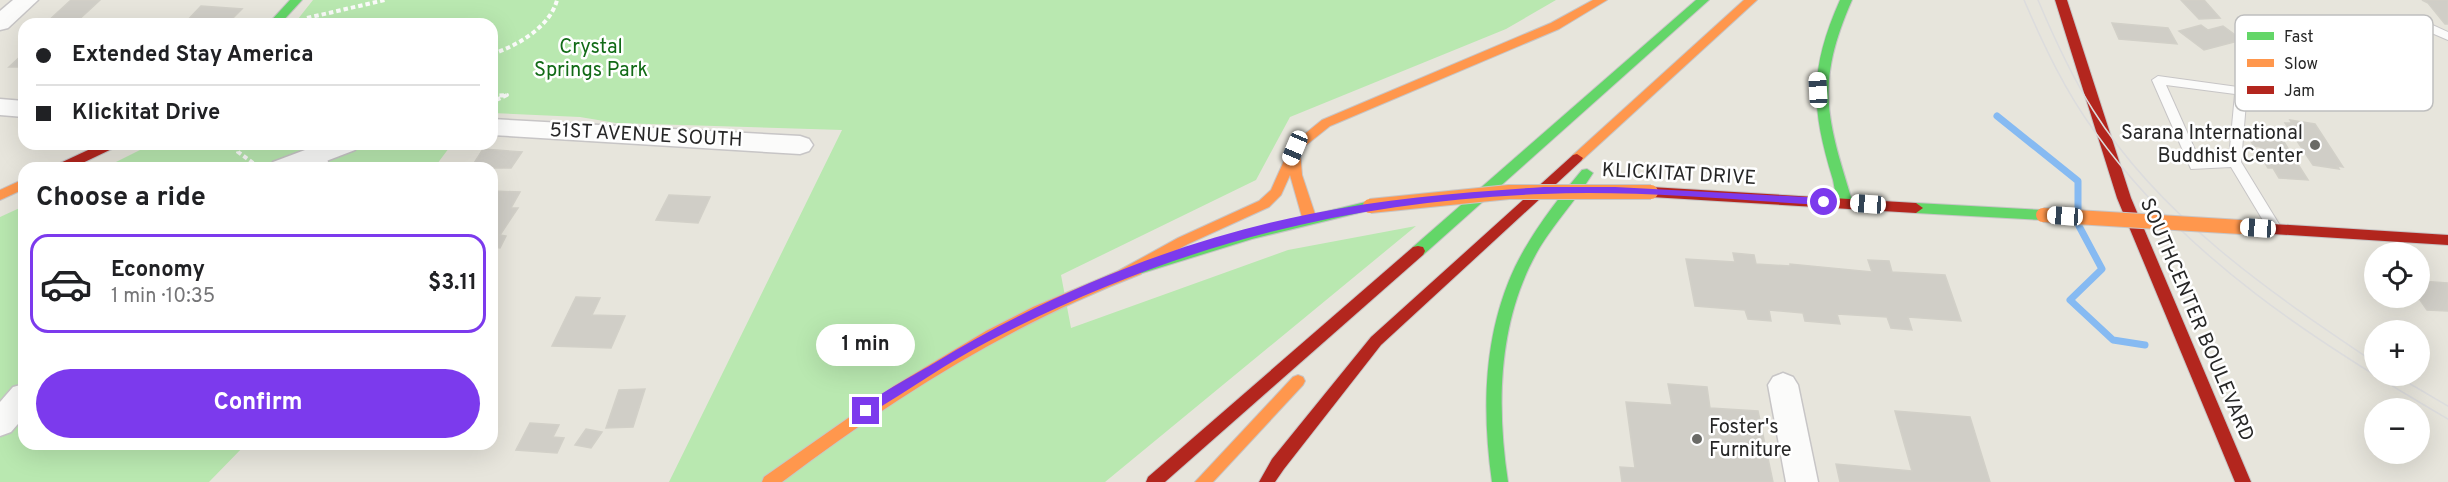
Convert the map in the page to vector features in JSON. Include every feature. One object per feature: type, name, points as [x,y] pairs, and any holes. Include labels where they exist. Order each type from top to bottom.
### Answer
[{"type":"main road","points":[[280,18],[296,0]]},
{"type":"main road","points":[[1124,273],[1183,241],[1264,204],[1276,192],[1295,148],[1326,123],[1555,26],[1601,0]]},
{"type":"main road","points":[[1154,482],[1418,253],[1703,0]]},
{"type":"main road","points":[[1267,482],[1278,464],[1376,341],[1751,0]]},
{"type":"main road","points":[[1618,140],[1759,0]]},
{"type":"main road","points":[[1846,0],[1830,26],[1822,52],[1818,77],[1824,128],[1846,203]]},
{"type":"main road","name":"SOUTHCENTER BOULEVARD","points":[[2061,0],[2124,198],[2243,482]]},
{"type":"main road","points":[[1295,148],[1296,175],[1309,217]]},
{"type":"main road","points":[[74,162],[99,150]]},
{"type":"main road","points":[[1500,482],[1495,460],[1492,390],[1502,327],[1521,269],[1553,213],[1595,165]]},
{"type":"main road","points":[[0,195],[18,187]]},
{"type":"main road","name":"KLICKITAT DRIVE","points":[[770,482],[850,421],[944,361],[1035,312],[1124,273],[1200,246],[1309,217],[1370,206],[1509,192],[1651,192],[2275,229]]},
{"type":"main road","points":[[2275,229],[2448,240]]},
{"type":"main road","points":[[1331,346],[1418,253]]},
{"type":"main road","points":[[1203,482],[1307,372]]},
{"type":"street","points":[[0,23],[27,0]]},
{"type":"street","points":[[0,107],[18,108]]},
{"type":"street","name":"51ST AVENUE SOUTH","points":[[498,127],[800,145]]},
{"type":"street","points":[[321,160],[337,150]]},
{"type":"street","points":[[1783,385],[1802,482]]},
{"type":"street","points":[[0,423],[18,403]]},
{"type":"lane","points":[[2433,29],[2448,36]]},
{"type":"lane","points":[[2235,90],[2158,80],[2196,166],[2235,162]]},
{"type":"lane","points":[[2239,111],[2235,162],[2275,229]]},
{"type":"path","points":[[305,18],[385,0]]},
{"type":"path","points":[[498,52],[516,46],[554,12],[557,0]]},
{"type":"path","points":[[498,96],[507,95],[498,99]]},
{"type":"path","points":[[238,150],[252,162]]},
{"type":"green space","name":"Crystal Springs Park","points":[[313,0],[1556,0],[1506,29],[1290,117],[1256,180],[1061,275],[1071,328],[1288,250],[1416,226],[1105,482],[669,482],[842,130],[616,123],[580,117],[498,113],[498,18],[299,18]]},
{"type":"green space","points":[[140,150],[448,150],[438,162],[116,162]]},
{"type":"green space","points":[[18,209],[18,450],[240,450],[209,482],[0,482],[0,217]]},
{"type":"building","points":[[71,0],[100,0],[80,18],[52,18]]},
{"type":"building","points":[[2181,0],[2204,0],[2220,18],[2199,19]]},
{"type":"building","points":[[2422,0],[2448,0],[2448,24],[2445,24],[2428,3]]},
{"type":"building","points":[[201,6],[242,9],[233,18],[190,18]]},
{"type":"building","points":[[2112,23],[2168,28],[2177,44],[2119,39]]},
{"type":"building","points":[[2201,25],[2208,30],[2223,26],[2235,35],[2235,42],[2204,50],[2179,31]]},
{"type":"building","points":[[18,59],[18,67],[9,67]]},
{"type":"building","points":[[2290,120],[2315,124],[2343,167],[2337,166],[2339,169],[2313,165],[2285,123],[2292,123]]},
{"type":"building","points":[[2245,132],[2279,134],[2308,180],[2279,178],[2273,168],[2268,168],[2260,155],[2265,156],[2260,147],[2254,146]]},
{"type":"building","points":[[482,150],[522,152],[511,168],[498,168],[498,162],[475,162]]},
{"type":"building","points":[[498,191],[520,192],[511,208],[518,208],[500,235],[506,236],[498,248]]},
{"type":"building","points":[[669,195],[710,197],[698,223],[656,220]]},
{"type":"building","points":[[1733,253],[1754,255],[1756,264],[1790,266],[1790,264],[1872,272],[1868,260],[1889,261],[1892,272],[1945,275],[1961,321],[1908,317],[1912,330],[1891,328],[1887,317],[1837,314],[1840,324],[1805,321],[1803,313],[1769,310],[1771,321],[1748,319],[1745,310],[1695,306],[1686,259],[1735,262]]},
{"type":"building","points":[[2430,282],[2448,283],[2448,311],[2426,308],[2430,308]]},
{"type":"building","points":[[576,297],[600,298],[592,315],[625,316],[611,348],[552,346]]},
{"type":"building","name":"Foster's Furniture","points":[[1668,384],[1707,387],[1710,408],[1758,411],[1773,482],[1622,482],[1620,467],[1635,468],[1626,402],[1672,405]]},
{"type":"building","points":[[645,389],[633,427],[606,428],[619,390]]},
{"type":"building","points":[[1895,411],[1970,417],[1990,482],[1840,482],[1836,464],[1912,471]]},
{"type":"building","points":[[530,423],[559,425],[553,437],[564,438],[557,453],[516,450]]},
{"type":"building","points":[[586,429],[602,432],[591,448],[575,445]]},
{"type":"waterway","points":[[1997,116],[2078,181],[2078,209]]},
{"type":"waterway","points":[[2079,226],[2102,269],[2070,300],[2113,340],[2145,345]]},
{"type":"tram line","points":[[2024,0],[2074,101],[2130,177],[2169,219],[2211,258],[2302,328],[2448,419]]},
{"type":"tram line","points":[[2038,0],[2063,56],[2093,110],[2120,149],[2151,185],[2184,219],[2257,280],[2364,355]]},
{"type":"tram line","points":[[2414,386],[2448,406]]},
{"type":"traffic: fast","points":[[280,18],[296,0]]},
{"type":"traffic: fast","points":[[1418,251],[1703,0]]},
{"type":"traffic: fast","points":[[1846,0],[1833,29],[1825,54],[1821,78],[1824,124],[1846,203]]},
{"type":"traffic: fast","points":[[1500,482],[1494,428],[1494,400],[1498,345],[1504,318],[1512,292],[1529,254],[1552,218],[1587,173]]},
{"type":"traffic: fast","points":[[1136,270],[1252,234],[1370,206]]},
{"type":"traffic: fast","points":[[1916,208],[2043,215]]},
{"type":"traffic: slow","points":[[1124,273],[1183,241],[1264,204],[1276,192],[1295,148],[1326,123],[1555,26],[1601,0]]},
{"type":"traffic: slow","points":[[1577,158],[1751,0]]},
{"type":"traffic: slow","points":[[1295,152],[1296,175],[1309,217]]},
{"type":"traffic: slow","points":[[0,195],[18,187]]},
{"type":"traffic: slow","points":[[1370,206],[1509,192],[1651,192]]},
{"type":"traffic: slow","points":[[2043,215],[2241,227]]},
{"type":"traffic: slow","points":[[770,482],[812,450],[900,390],[991,335],[1086,289],[1136,270]]},
{"type":"traffic: slow","points":[[1203,482],[1298,381]]},
{"type":"traffic: jam","points":[[2061,0],[2124,198],[2243,482]]},
{"type":"traffic: jam","points":[[74,162],[99,150]]},
{"type":"traffic: jam","points":[[1267,482],[1278,464],[1376,341],[1577,158]]},
{"type":"traffic: jam","points":[[1651,192],[1916,208]]},
{"type":"traffic: jam","points":[[2241,227],[2448,240]]},
{"type":"traffic: jam","points":[[1154,482],[1418,251]]},
{"type":"place","name":"Sarana International Buddhist Center","points":[[2315,145]]},
{"type":"place","name":"Foster's Furniture","points":[[1697,439]]},
{"type":"route","points":[[866,411],[944,361],[984,339],[1035,312],[1100,283],[1200,246],[1309,217],[1404,201],[1544,190],[1615,190],[1824,202]]}]
